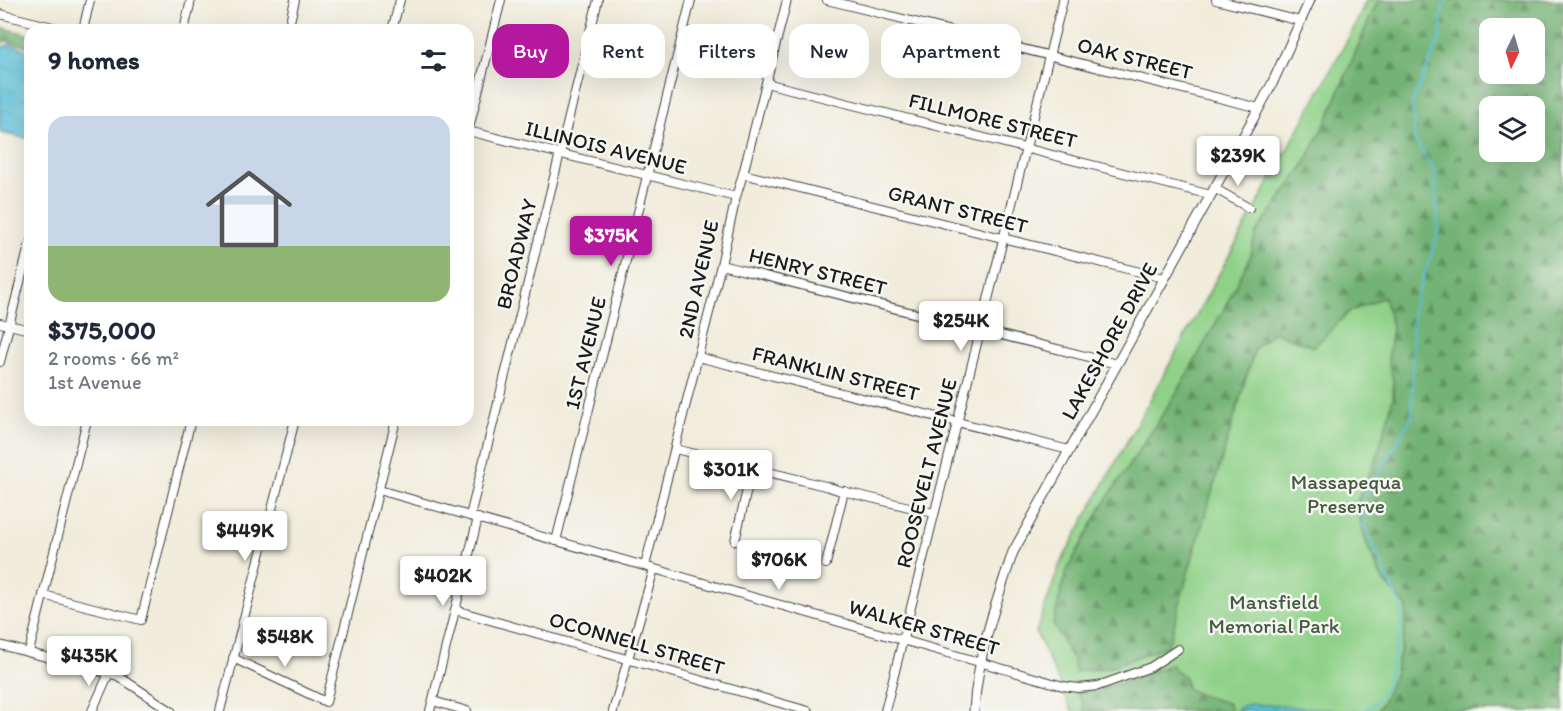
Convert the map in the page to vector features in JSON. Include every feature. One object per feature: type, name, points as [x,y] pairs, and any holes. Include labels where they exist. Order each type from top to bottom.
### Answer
[{"type":"street","points":[[84,24],[90,0]]},
{"type":"street","points":[[185,24],[191,0]]},
{"type":"street","points":[[290,24],[296,0]]},
{"type":"street","points":[[393,24],[399,0]]},
{"type":"street","points":[[474,107],[501,0]]},
{"type":"street","name":"BROADWAY","points":[[470,516],[598,0]]},
{"type":"street","name":"1ST AVENUE","points":[[556,541],[691,0]]},
{"type":"street","name":"2ND AVENUE","points":[[645,566],[787,0]]},
{"type":"street","name":"OAK STREET","points":[[827,0],[1259,108]]},
{"type":"street","name":"ROOSEVELT AVENUE","points":[[885,711],[1063,0]]},
{"type":"street","points":[[1216,0],[1300,21]]},
{"type":"street","name":"LAKESHORE DRIVE","points":[[974,711],[975,685],[992,615],[1013,552],[1272,84],[1310,0]]},
{"type":"street","points":[[0,14],[40,24]]},
{"type":"street","name":"FILLMORE STREET","points":[[766,82],[1213,192],[1249,208]]},
{"type":"street","name":"ILLINOIS AVENUE","points":[[474,132],[736,197]]},
{"type":"street","name":"GRANT STREET","points":[[743,174],[1164,278]]},
{"type":"street","name":"HENRY STREET","points":[[721,265],[1117,364]]},
{"type":"street","points":[[0,362],[24,266]]},
{"type":"street","points":[[0,323],[24,329]]},
{"type":"street","name":"FRANKLIN STREET","points":[[698,357],[1070,450]]},
{"type":"street","points":[[29,652],[85,426]]},
{"type":"street","points":[[43,595],[141,620],[190,426]]},
{"type":"street","points":[[220,711],[293,426]]},
{"type":"street","points":[[233,658],[326,702],[395,426]]},
{"type":"street","points":[[675,448],[934,513]]},
{"type":"street","points":[[735,541],[752,468]]},
{"type":"street","name":"WALKER STREET","points":[[379,490],[1062,686],[1098,686],[1151,667],[1178,649]]},
{"type":"street","points":[[826,564],[844,491]]},
{"type":"street","points":[[430,711],[478,518]]},
{"type":"street","points":[[614,711],[654,569]]},
{"type":"street","name":"OCONNELL STREET","points":[[455,610],[808,711]]},
{"type":"street","points":[[0,645],[118,676],[171,711]]},
{"type":"street","points":[[92,711],[109,673]]},
{"type":"street","points":[[433,701],[467,711]]},
{"type":"green space","name":"Massapequa Preserve","points":[[1366,0],[1563,0],[1563,711],[1072,711],[1036,632],[1060,564],[1355,26]]},
{"type":"green space","name":"Massapequa Preserve","points":[[1379,0],[1563,0],[1563,711],[1379,711],[1378,709],[1395,673],[1407,607],[1382,579],[1366,542],[1356,504],[1377,457],[1393,399],[1393,379],[1388,361],[1392,326],[1384,297],[1349,312],[1314,347],[1274,332],[1255,348],[1167,646],[1110,667],[1075,672],[1073,660],[1053,624],[1066,572],[1101,508],[1176,394],[1250,257],[1256,233],[1304,165],[1330,113]]},
{"type":"green space","points":[[0,27],[24,33],[24,45],[7,41],[0,43]]},
{"type":"green space","points":[[1171,664],[1175,671],[1185,677],[1187,688],[1229,704],[1230,711],[1084,711],[1082,701],[1076,693],[1125,682]]},
{"type":"water","points":[[10,44],[24,49],[24,138],[0,133],[0,48]]},
{"type":"water","points":[[1251,704],[1335,711],[1237,711],[1240,707]]},
{"type":"waterway","points":[[1363,711],[1373,704],[1386,687],[1402,622],[1400,604],[1363,525],[1364,497],[1412,417],[1413,307],[1438,235],[1435,172],[1414,138],[1412,103],[1441,36],[1442,7],[1447,0]]},
{"type":"park label","name":"Mansfield Memorial Park","points":[[1274,613]]}]
